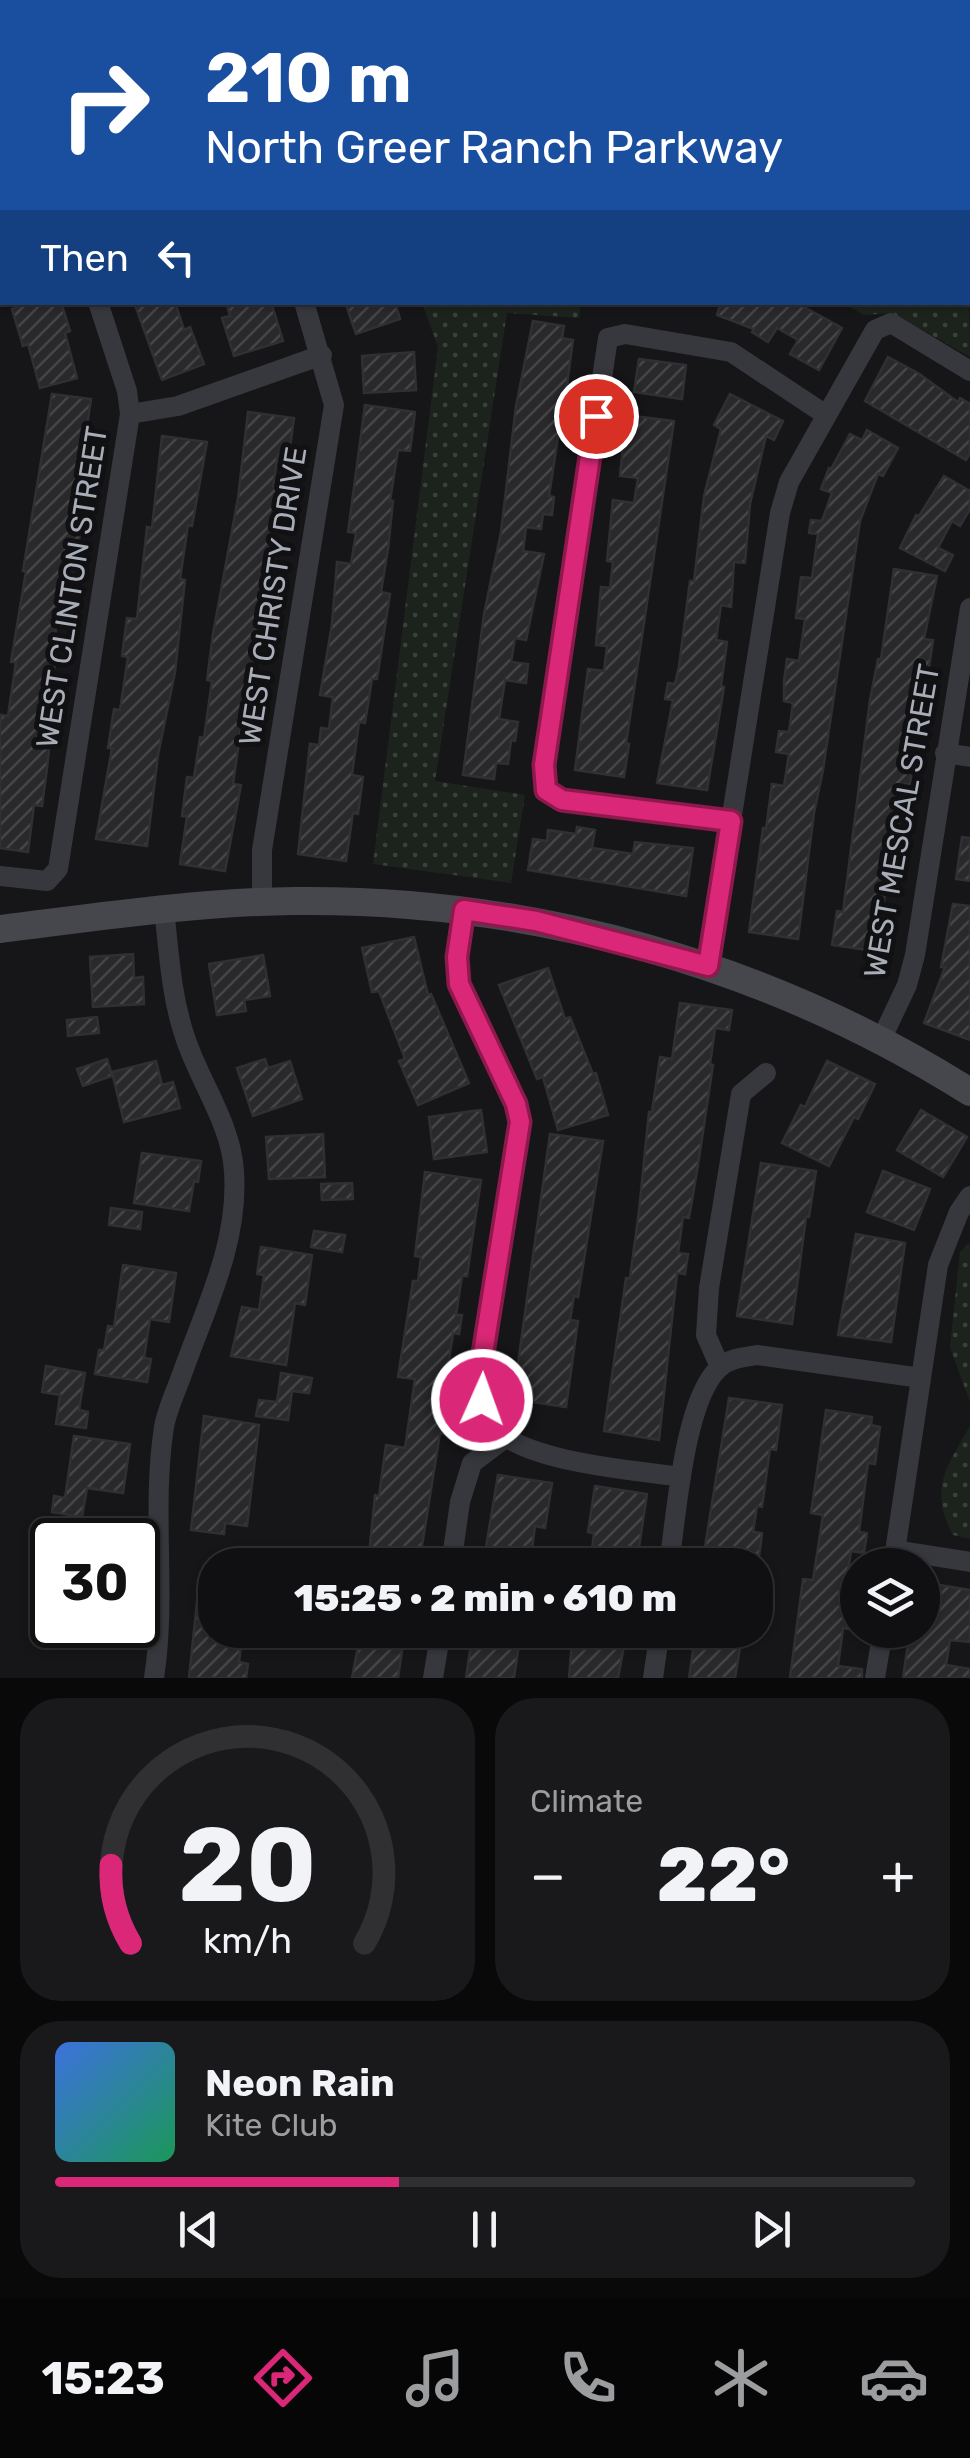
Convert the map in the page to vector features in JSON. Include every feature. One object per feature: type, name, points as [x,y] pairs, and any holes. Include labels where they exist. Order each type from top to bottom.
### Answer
[{"type":"street","name":"WEST CLINTON STREET","points":[[0,876],[47,880],[58,869],[130,414],[127,391],[99,305]]},
{"type":"street","name":"WEST CHRISTY DRIVE","points":[[262,902],[262,850],[334,405],[305,305]]},
{"type":"street","points":[[708,966],[780,513],[789,482],[875,330],[891,323],[970,371]]},
{"type":"street","points":[[731,821],[562,800],[546,790],[544,765],[608,338],[625,334],[731,352],[826,415]]},
{"type":"street","points":[[130,414],[178,406],[322,355]]},
{"type":"street","name":"WEST MESCAL STREET","points":[[881,1040],[907,986],[915,955],[970,608]]},
{"type":"street","points":[[946,754],[970,758]]},
{"type":"street","points":[[0,929],[164,909],[262,902],[341,902],[464,910],[536,921],[708,966],[772,990],[881,1040],[970,1092]]},
{"type":"street","points":[[154,1678],[160,1642],[156,1486],[165,1422],[226,1252],[235,1206],[234,1167],[226,1134],[186,1040],[175,1003],[164,909]]},
{"type":"street","points":[[464,910],[457,957],[459,984],[516,1104],[520,1122],[481,1366],[482,1400],[490,1422],[504,1439],[554,1457],[681,1477]]},
{"type":"street","points":[[720,1366],[706,1335],[709,1288],[741,1094],[766,1073]]},
{"type":"street","points":[[896,1548],[938,1266],[959,1212],[970,1196]]},
{"type":"street","points":[[671,1548],[694,1419],[707,1383],[720,1366],[733,1359],[757,1355],[921,1378]]},
{"type":"street","points":[[453,1548],[460,1502],[472,1463],[504,1439]]},
{"type":"street","points":[[940,1560],[970,1562]]},
{"type":"street","points":[[434,1678],[438,1648]]},
{"type":"street","points":[[653,1678],[657,1648]]},
{"type":"street","points":[[875,1678],[879,1648]]},
{"type":"shaded area","points":[[423,305],[581,305],[579,318],[507,313],[435,781],[525,795],[511,883],[373,864],[438,347]]},
{"type":"shaded area","points":[[846,305],[969,305],[970,357],[893,313],[864,315]]},
{"type":"shaded area","points":[[970,1243],[970,1402],[950,1347],[960,1252]]},
{"type":"shaded area","points":[[970,1426],[970,1539],[953,1535],[941,1491],[948,1466]]},
{"type":"building","points":[[23,305],[62,305],[77,378],[40,388],[28,344],[23,346],[12,309]]},
{"type":"building","points":[[135,305],[176,305],[184,330],[190,327],[204,364],[162,380]]},
{"type":"building","points":[[227,305],[272,305],[283,341],[234,356],[222,318],[230,316]]},
{"type":"building","points":[[346,305],[396,305],[400,319],[356,334]]},
{"type":"building","points":[[720,305],[800,305],[842,328],[819,370],[790,354],[798,340],[777,328],[768,342],[752,332],[754,329],[717,315]]},
{"type":"building","points":[[533,321],[564,326],[562,338],[573,340],[570,384],[567,404],[563,404],[549,496],[554,497],[552,515],[543,514],[541,529],[526,527],[523,551],[544,554],[526,640],[515,638],[511,662],[528,664],[526,683],[505,680],[499,719],[518,722],[515,741],[511,740],[508,764],[496,763],[494,779],[463,775],[484,614],[501,532],[516,406]]},
{"type":"building","points":[[414,352],[416,390],[364,393],[362,356]]},
{"type":"building","points":[[888,357],[958,402],[960,398],[970,404],[970,453],[966,460],[865,401]]},
{"type":"building","points":[[639,359],[686,365],[682,399],[634,392]]},
{"type":"building","points":[[52,394],[91,399],[77,492],[86,494],[73,578],[63,577],[55,636],[60,636],[45,721],[52,722],[47,768],[42,806],[34,805],[28,852],[0,848],[0,724],[1,715],[8,716],[23,571]]},
{"type":"building","points":[[730,394],[783,421],[774,440],[766,436],[750,504],[745,563],[734,562],[731,607],[721,605],[716,640],[727,642],[721,686],[724,687],[707,790],[657,783],[673,700],[665,699],[668,683],[675,684],[679,666],[704,496],[721,429],[714,425]]},
{"type":"building","points":[[365,405],[415,412],[410,451],[398,450],[390,501],[381,592],[390,594],[377,679],[372,679],[365,723],[359,722],[352,775],[363,777],[346,861],[298,854],[310,744],[319,745],[321,728],[329,729],[333,697],[320,695],[337,562],[351,564],[356,533],[348,532]]},
{"type":"building","points":[[248,412],[294,418],[289,455],[278,454],[273,486],[286,487],[283,504],[279,503],[270,555],[275,556],[265,642],[255,640],[246,729],[241,728],[233,784],[241,785],[225,871],[180,864],[187,816],[182,816],[187,777],[194,778],[200,737],[204,738],[212,681],[207,680],[213,634],[238,498]]},
{"type":"building","points":[[626,415],[674,421],[624,777],[575,770],[588,669],[604,671],[607,646],[596,645],[601,587],[610,588],[613,562],[607,561],[613,500],[634,503],[638,478],[620,476]]},
{"type":"building","points":[[867,430],[898,448],[883,476],[878,474],[860,521],[798,939],[749,932],[772,784],[784,786],[789,754],[776,752],[779,731],[789,732],[793,703],[784,701],[784,681],[787,659],[799,661],[805,619],[796,618],[801,577],[812,578],[818,534],[809,533],[811,520],[822,521],[832,493],[821,489],[850,434],[862,440]]},
{"type":"building","points":[[162,436],[207,442],[192,526],[188,525],[180,579],[185,580],[175,672],[158,755],[147,846],[96,839],[112,748],[108,748],[114,709],[120,710],[128,657],[122,656],[127,618],[137,619]]},
{"type":"building","points":[[944,476],[970,491],[970,509],[960,526],[952,521],[938,548],[953,555],[945,571],[900,548],[916,515],[919,516]]},
{"type":"building","points":[[894,569],[937,576],[924,639],[933,640],[920,728],[908,726],[902,767],[912,769],[910,784],[905,784],[898,825],[891,875],[897,876],[894,894],[885,893],[882,917],[887,918],[882,952],[832,945],[837,911],[843,912],[870,700],[881,659]]},
{"type":"building","points":[[577,827],[595,830],[592,848],[633,854],[635,842],[693,848],[686,896],[528,870],[533,839],[547,841],[548,830],[576,834]]},
{"type":"building","points":[[962,837],[970,838],[970,881],[956,879]]},
{"type":"building","points":[[953,904],[970,906],[970,1040],[924,1023],[945,967],[941,967]]},
{"type":"building","points":[[414,937],[428,995],[431,994],[469,1083],[418,1105],[399,1061],[405,1059],[379,991],[372,992],[362,948]]},
{"type":"building","points":[[133,954],[134,978],[143,977],[144,1004],[93,1007],[90,957]]},
{"type":"building","points":[[263,955],[270,996],[244,1000],[246,1011],[217,1015],[209,964]]},
{"type":"building","points":[[548,968],[565,1019],[570,1017],[593,1074],[596,1073],[608,1115],[558,1130],[543,1077],[537,1079],[499,985]]},
{"type":"building","points":[[680,1003],[732,1010],[729,1030],[715,1028],[698,1165],[689,1218],[683,1217],[678,1253],[688,1254],[685,1274],[677,1273],[659,1440],[604,1431],[626,1278],[630,1278],[649,1112],[660,1057],[672,1059]]},
{"type":"building","points":[[97,1017],[99,1033],[68,1036],[67,1020]]},
{"type":"building","points":[[107,1059],[112,1076],[83,1086],[77,1069]]},
{"type":"building","points":[[265,1059],[268,1068],[290,1061],[302,1099],[253,1116],[237,1068]]},
{"type":"building","points":[[156,1061],[162,1085],[173,1082],[180,1108],[124,1122],[112,1072]]},
{"type":"building","points":[[827,1061],[875,1084],[829,1166],[782,1143]]},
{"type":"building","points":[[481,1110],[487,1152],[434,1159],[429,1117]]},
{"type":"building","points":[[921,1110],[967,1137],[943,1177],[897,1150]]},
{"type":"building","points":[[323,1134],[325,1177],[269,1179],[266,1137]]},
{"type":"building","points":[[550,1134],[603,1141],[578,1297],[574,1296],[570,1320],[578,1321],[566,1407],[513,1399]]},
{"type":"building","points":[[142,1153],[201,1161],[189,1211],[134,1203]]},
{"type":"building","points":[[761,1163],[816,1171],[792,1324],[737,1316]]},
{"type":"building","points":[[883,1171],[930,1189],[914,1230],[867,1212]]},
{"type":"building","points":[[425,1172],[481,1180],[467,1276],[462,1276],[456,1315],[462,1315],[459,1334],[453,1333],[444,1394],[452,1395],[446,1434],[440,1433],[422,1548],[370,1548],[375,1495],[379,1496],[386,1445],[405,1448],[415,1379],[398,1377],[413,1281],[418,1281],[421,1257],[415,1256]]},
{"type":"building","points":[[352,1183],[353,1199],[322,1200],[321,1184]]},
{"type":"building","points":[[111,1208],[142,1212],[140,1229],[109,1225]]},
{"type":"building","points":[[314,1231],[345,1235],[342,1252],[311,1247]]},
{"type":"building","points":[[856,1234],[905,1243],[891,1342],[838,1335]]},
{"type":"building","points":[[261,1247],[312,1255],[305,1305],[295,1303],[286,1365],[231,1356],[242,1307],[259,1310],[264,1275],[257,1274]]},
{"type":"building","points":[[123,1265],[176,1273],[169,1322],[150,1319],[144,1358],[151,1359],[147,1382],[95,1374],[108,1326],[114,1327]]},
{"type":"building","points":[[46,1366],[85,1373],[79,1410],[88,1412],[86,1428],[56,1424],[60,1395],[42,1392]]},
{"type":"building","points":[[281,1373],[312,1378],[309,1393],[292,1391],[288,1420],[256,1416],[259,1400],[277,1402]]},
{"type":"building","points":[[729,1398],[782,1405],[776,1450],[770,1449],[762,1507],[757,1506],[753,1532],[762,1533],[760,1548],[705,1548]]},
{"type":"building","points":[[826,1410],[872,1417],[871,1425],[880,1427],[875,1464],[868,1463],[859,1532],[867,1533],[865,1548],[840,1548],[838,1666],[862,1669],[862,1678],[790,1678],[803,1579],[813,1580],[823,1515],[811,1513]]},
{"type":"building","points":[[204,1416],[259,1425],[247,1526],[225,1523],[224,1534],[191,1530]]},
{"type":"building","points":[[74,1436],[130,1444],[123,1493],[87,1488],[82,1517],[52,1512],[54,1496],[65,1498]]},
{"type":"building","points":[[498,1475],[552,1483],[545,1528],[535,1526],[532,1548],[486,1548]]},
{"type":"building","points":[[595,1486],[647,1494],[639,1548],[592,1548],[594,1533],[588,1532]]},
{"type":"building","points":[[940,1585],[970,1590],[970,1642],[950,1640],[946,1665],[970,1669],[970,1678],[903,1678],[907,1648],[940,1648]]},
{"type":"building","points":[[198,1592],[198,1648],[241,1648],[239,1662],[248,1664],[246,1678],[189,1678]]},
{"type":"building","points":[[358,1648],[402,1648],[398,1678],[352,1678]]},
{"type":"building","points":[[470,1648],[518,1648],[514,1678],[466,1678]]},
{"type":"building","points":[[572,1648],[624,1648],[618,1678],[569,1678]]},
{"type":"building","points":[[693,1648],[740,1648],[735,1678],[689,1678]]},
{"type":"route","points":[[482,1400],[481,1366],[520,1122],[516,1104],[459,984],[457,957],[464,910],[536,921],[708,966],[731,821],[562,800],[546,790],[544,765],[596,416]]}]
